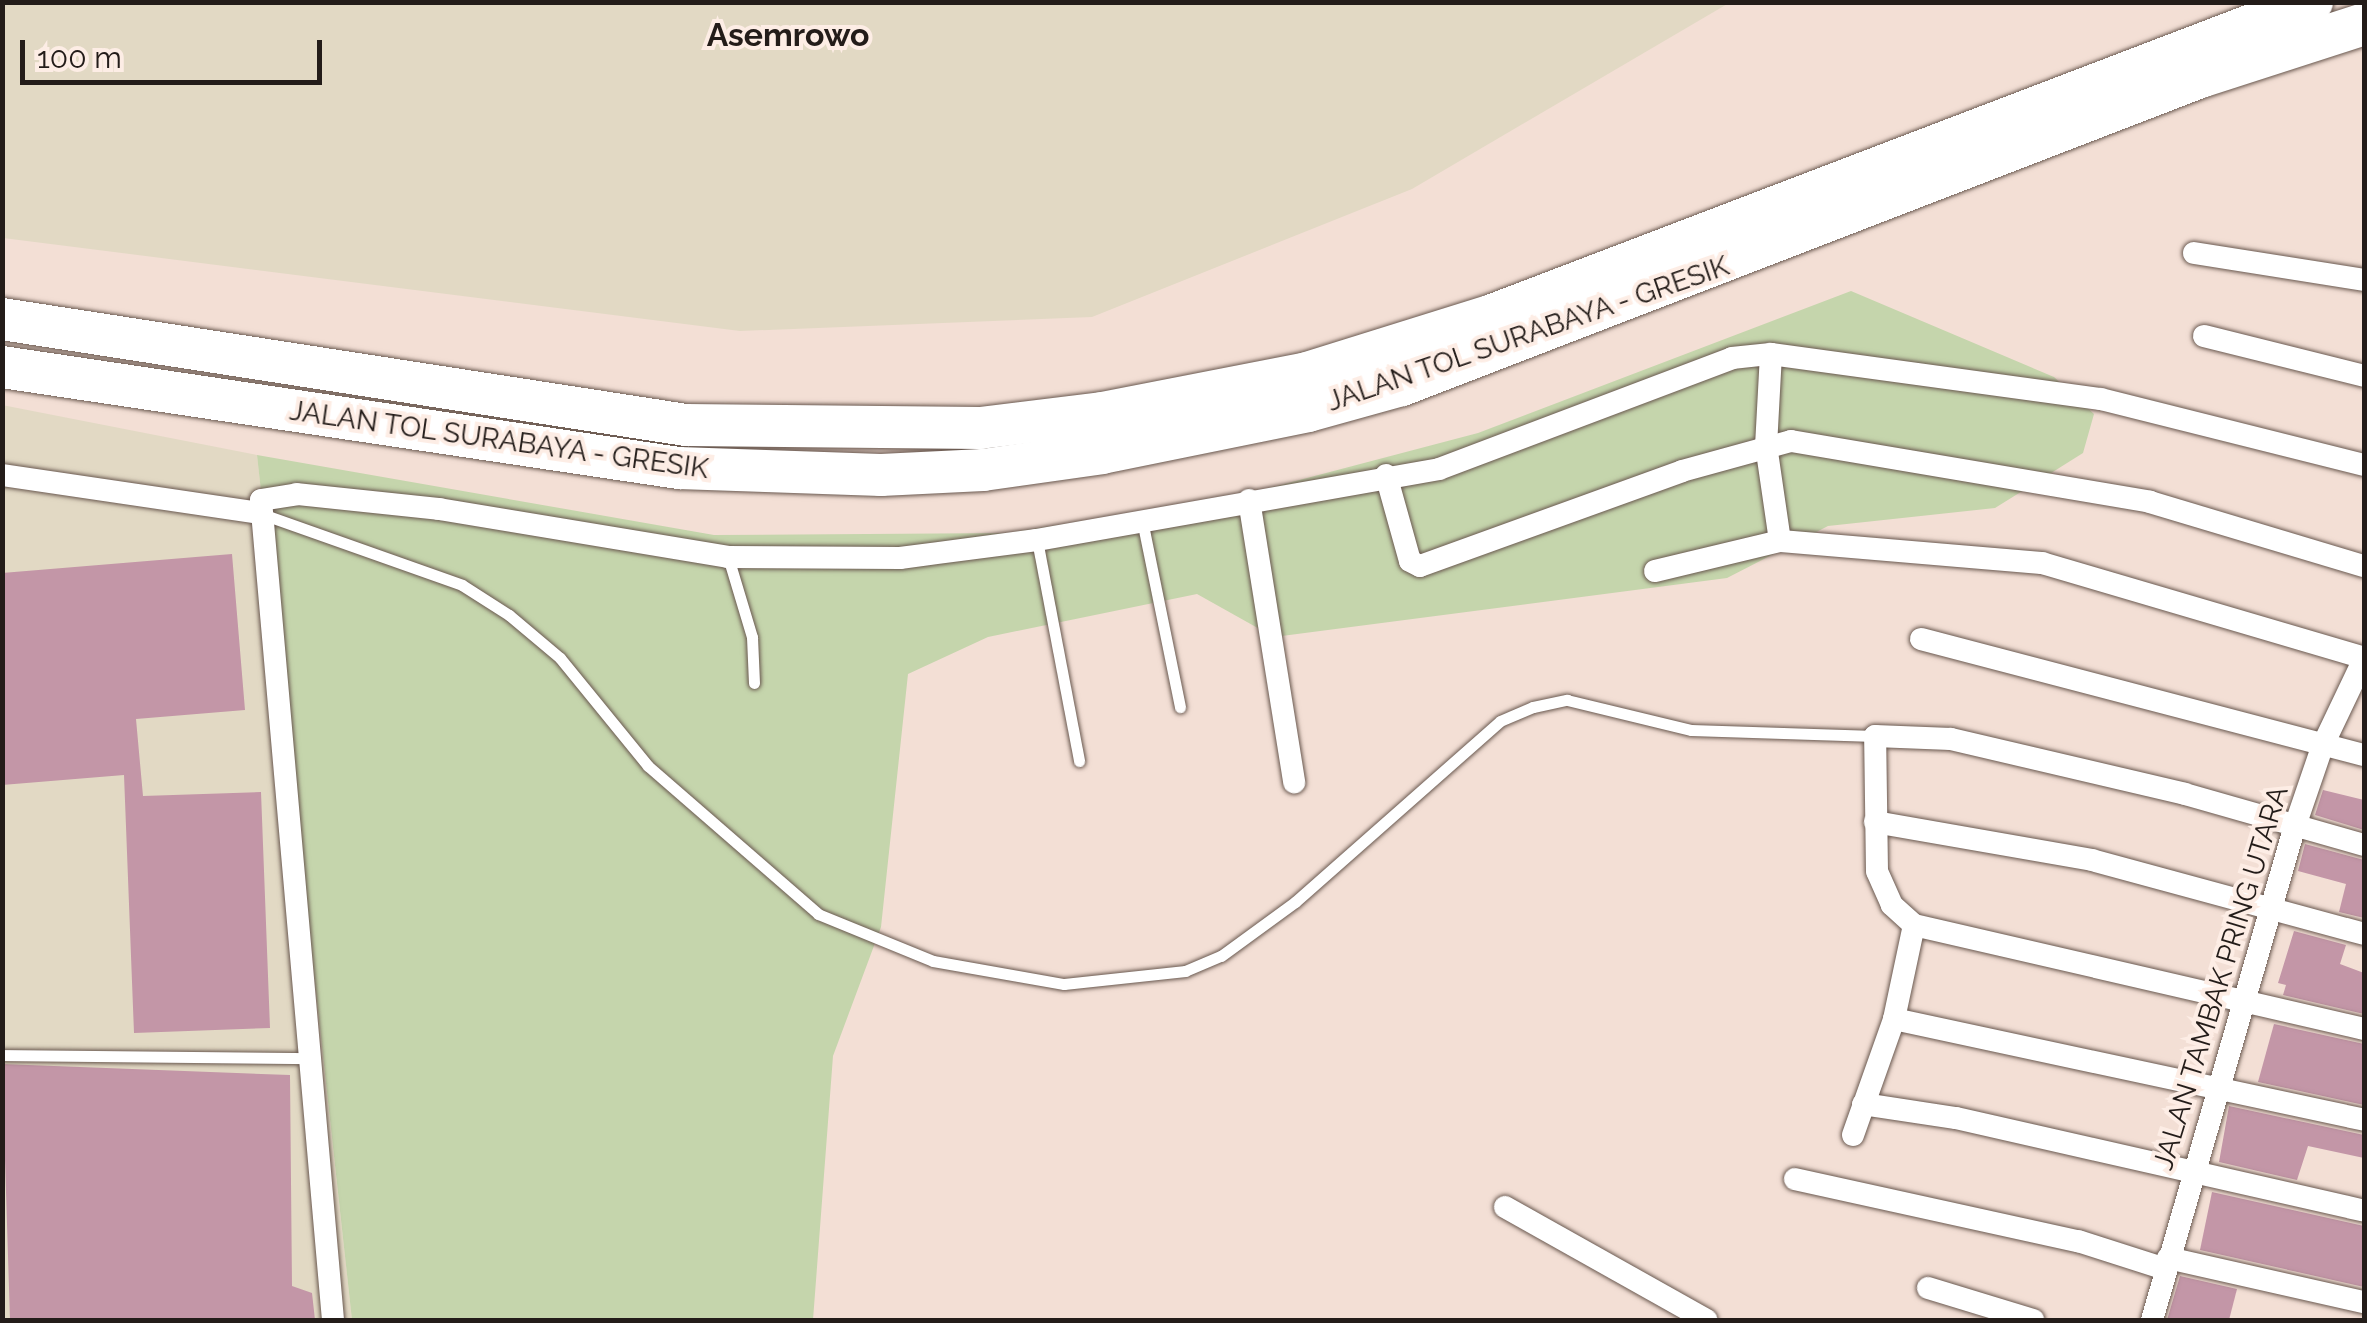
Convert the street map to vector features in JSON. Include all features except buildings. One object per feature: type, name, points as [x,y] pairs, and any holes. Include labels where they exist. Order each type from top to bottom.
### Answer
[{"type":"highway","name":"JALAN TOL SURABAYA - GRESIK","points":[[2,319],[686,426],[980,428],[1102,413],[1307,373],[1490,316],[2312,2]]},
{"type":"highway","name":"JALAN TOL SURABAYA - GRESIK","points":[[2,366],[679,468],[881,474],[1051,460],[1233,428],[1402,385],[2200,77],[2364,24]]},
{"type":"street","points":[[2194,253],[2364,280]]},
{"type":"street","points":[[2204,336],[2364,376]]},
{"type":"street","points":[[1770,354],[1766,445],[1780,541]]},
{"type":"street","points":[[333,1320],[258,513],[261,500],[297,494],[439,509],[728,557],[900,558],[1037,540],[1386,474],[1439,469],[1732,358],[1770,354],[2106,400],[2364,465]]},
{"type":"street","points":[[1386,474],[1410,561],[1436,565],[1766,445],[1791,441],[2057,482],[2150,502],[2364,566]]},
{"type":"street","points":[[2,475],[258,513]]},
{"type":"street","points":[[1249,500],[1294,782]]},
{"type":"street","points":[[1655,571],[1780,541],[2042,563],[2364,658]]},
{"type":"street","points":[[1921,639],[2364,756]]},
{"type":"street","name":"JALAN TAMBAK PRING UTARA","points":[[2152,1320],[2294,829],[2322,747],[2364,658]]},
{"type":"street","points":[[2364,845],[2294,829],[2185,794],[1952,740],[1874,736],[1876,871],[1892,904],[1914,925],[2245,998],[2364,1029]]},
{"type":"street","points":[[1875,822],[2092,860],[2364,934]]},
{"type":"street","points":[[1853,1135],[1894,1019],[1914,925]]},
{"type":"street","points":[[1894,1019],[2220,1085],[2364,1120]]},
{"type":"street","points":[[1863,1104],[2364,1211]]},
{"type":"street","points":[[1795,1179],[2166,1264],[2364,1302]]},
{"type":"street","points":[[1505,1207],[1706,1320]]},
{"type":"street","points":[[1928,1288],[2033,1320]]},
{"type":"lane","points":[[258,513],[462,585],[509,615],[560,658],[648,766],[818,914],[933,961],[1064,984],[1186,971],[1221,956],[1295,902],[1486,732],[1533,707],[1567,700],[1691,730],[1874,736]]},
{"type":"lane","points":[[1142,520],[1180,707]]},
{"type":"lane","points":[[1037,540],[1080,761]]},
{"type":"lane","points":[[728,557],[752,637],[754,682]]},
{"type":"lane","points":[[2,1056],[311,1058]]},
{"type":"shaded area","points":[[3,2],[1729,3],[1412,189],[1092,317],[740,331],[3,238]]},
{"type":"shaded area","points":[[2,405],[257,455],[352,1320],[3,1320]]},
{"type":"green space","points":[[1851,291],[2054,377],[2094,414],[2083,453],[1995,508],[1828,526],[1727,578],[1274,637],[1197,594],[988,637],[908,674],[881,927],[833,1056],[813,1320],[352,1320],[257,455],[714,535],[1007,533],[1231,498],[1478,433]]},
{"type":"district","name":"Asemrowo","points":[[788,35]]}]
